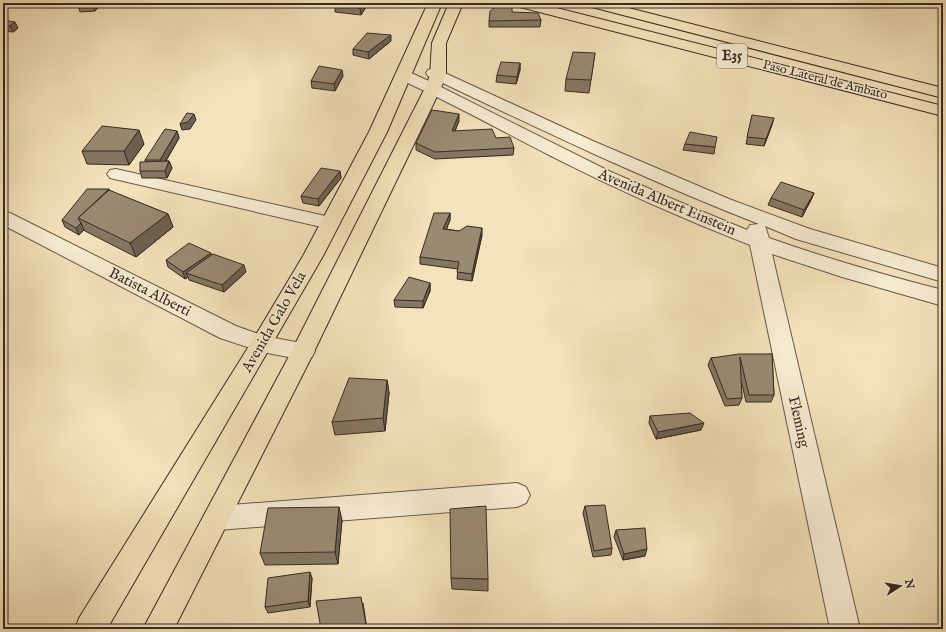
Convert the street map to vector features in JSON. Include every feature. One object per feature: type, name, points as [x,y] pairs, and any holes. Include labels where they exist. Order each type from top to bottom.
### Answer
[{"type":"main road","name":"Paso Lateral de Ambato","points":[[521,3],[943,111]]},
{"type":"main road","name":"Paso Lateral de Ambato","points":[[593,3],[943,93]]},
{"type":"main road","name":"Avenida Galo Vela","points":[[90,629],[262,344],[330,223],[378,132],[434,6]]},
{"type":"main road","points":[[158,629],[218,518],[304,351],[436,82],[439,43],[454,6]]},
{"type":"street","name":"Avenida Albert Einstein","points":[[405,69],[722,203],[803,234],[943,275]]},
{"type":"street","name":"Avenida Albert Einstein","points":[[436,82],[581,164],[688,212],[759,241],[842,269],[943,298]]},
{"type":"street","points":[[116,174],[330,223]]},
{"type":"street","name":"Fleming","points":[[754,215],[845,629]]},
{"type":"street","name":"Batista Alberti","points":[[3,217],[228,332],[262,344],[304,351]]},
{"type":"street","points":[[218,518],[517,495]]},
{"type":"building","points":[[81,3],[95,3],[93,5],[78,5]]},
{"type":"building","points":[[339,3],[364,3],[360,8],[335,5]]},
{"type":"building","points":[[498,5],[512,5],[512,12],[538,13],[541,20],[489,21],[490,11]]},
{"type":"building","points":[[3,20],[15,22],[10,26],[3,25]]},
{"type":"building","points":[[367,33],[391,35],[368,52],[353,49]]},
{"type":"building","points":[[573,52],[595,53],[591,80],[566,79]]},
{"type":"building","points":[[501,62],[520,63],[517,77],[497,75]]},
{"type":"building","points":[[319,66],[342,70],[334,84],[311,81]]},
{"type":"building","points":[[432,110],[459,114],[452,131],[492,129],[496,138],[510,137],[514,148],[435,152],[416,143]]},
{"type":"building","points":[[187,113],[194,114],[188,122],[180,124]]},
{"type":"building","points":[[752,115],[774,118],[766,139],[747,137]]},
{"type":"building","points":[[102,126],[139,130],[124,151],[82,151]]},
{"type":"building","points":[[165,129],[177,131],[160,160],[145,160]]},
{"type":"building","points":[[690,132],[717,137],[715,147],[685,144]]},
{"type":"building","points":[[169,161],[165,171],[140,171],[140,162]]},
{"type":"building","points":[[321,168],[340,171],[318,199],[301,196]]},
{"type":"building","points":[[781,182],[814,193],[804,210],[771,198]]},
{"type":"building","points":[[87,189],[109,189],[78,218],[81,223],[76,228],[62,220]]},
{"type":"building","points":[[109,190],[168,214],[130,243],[78,218]]},
{"type":"building","points":[[434,213],[450,213],[443,229],[459,231],[467,226],[482,228],[472,274],[457,272],[459,262],[420,257]]},
{"type":"building","points":[[189,243],[211,253],[183,272],[166,260]]},
{"type":"building","points":[[213,254],[244,265],[222,285],[186,273]]},
{"type":"building","points":[[409,277],[430,283],[423,301],[394,300]]},
{"type":"building","points":[[739,354],[772,354],[774,395],[749,395],[740,357],[742,398],[727,399],[711,358]]},
{"type":"building","points":[[349,378],[387,380],[383,418],[332,422]]},
{"type":"building","points":[[690,413],[704,423],[658,432],[650,416]]},
{"type":"building","points":[[605,505],[612,548],[594,551],[585,506]]},
{"type":"building","points":[[486,506],[488,579],[451,578],[450,509]]},
{"type":"building","points":[[339,507],[335,552],[260,553],[268,508]]},
{"type":"building","points":[[645,528],[647,549],[624,554],[616,530]]},
{"type":"building","points":[[310,572],[308,601],[265,607],[268,578]]},
{"type":"building","points":[[361,597],[366,624],[350,629],[321,629],[316,601]]}]
